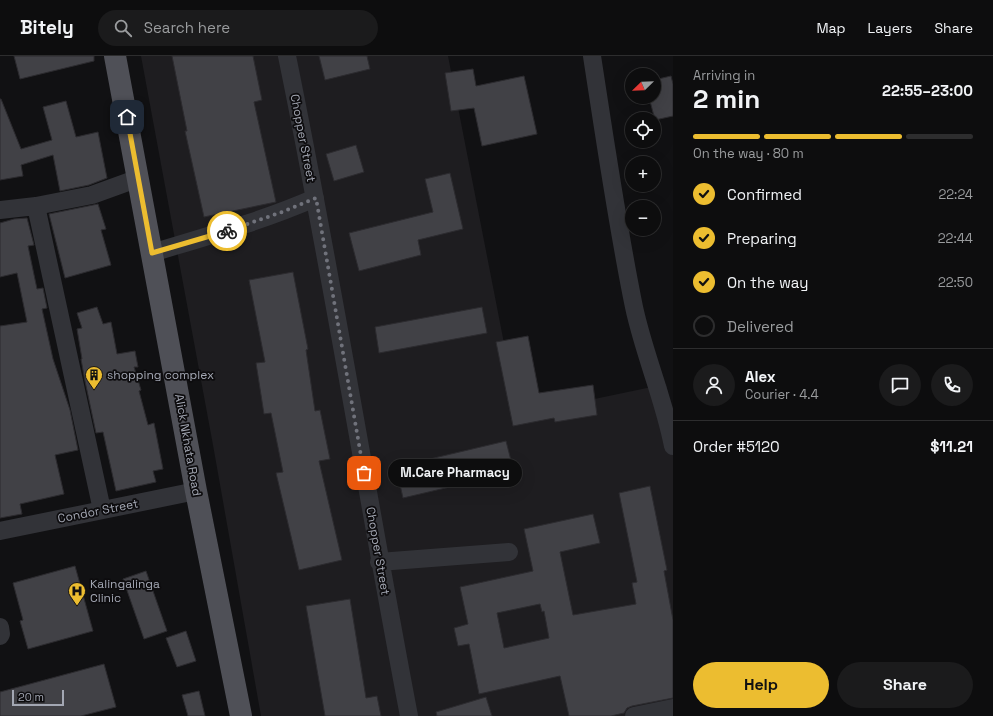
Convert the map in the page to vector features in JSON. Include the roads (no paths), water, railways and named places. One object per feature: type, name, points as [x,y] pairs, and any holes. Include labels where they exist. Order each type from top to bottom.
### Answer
[{"type":"main road","name":"Alick Nkhata Road","points":[[115,56],[196,491],[241,716]]},
{"type":"street","name":"Chopper Street","points":[[287,56],[316,198],[380,562],[409,716]]},
{"type":"street","points":[[592,56],[615,203],[635,307],[646,354],[668,422],[673,446]]},
{"type":"street","points":[[0,210],[36,206],[92,195],[138,178]]},
{"type":"street","points":[[152,253],[245,225],[316,198]]},
{"type":"street","points":[[36,206],[102,510]]},
{"type":"street","name":"Condor Street","points":[[0,530],[196,491]]},
{"type":"street","points":[[380,562],[509,552]]},
{"type":"street","points":[[0,627],[0,636]]},
{"type":"street","points":[[634,716],[673,708]]},
{"type":"place","name":"shopping complex","points":[[94,390]]},
{"type":"place","name":"M.Care Pharmacy","points":[[364,473]]},
{"type":"place","name":"Kalingalinga Clinic","points":[[77,606]]}]
